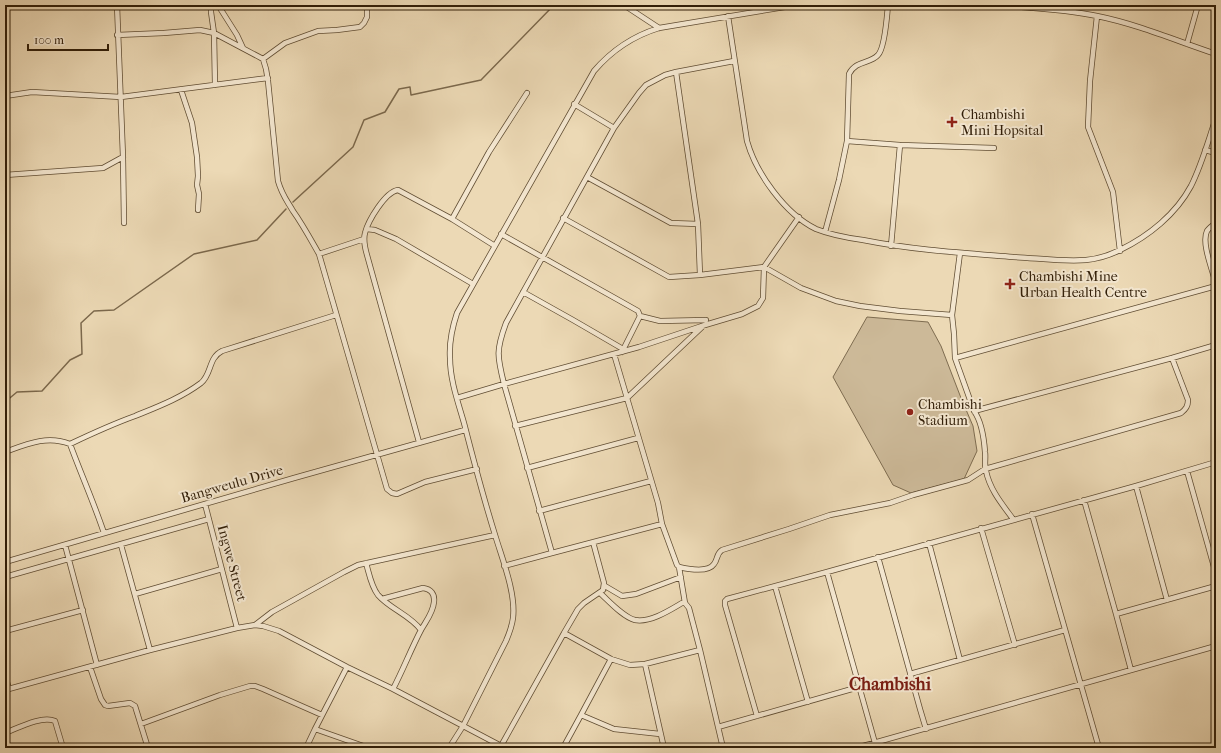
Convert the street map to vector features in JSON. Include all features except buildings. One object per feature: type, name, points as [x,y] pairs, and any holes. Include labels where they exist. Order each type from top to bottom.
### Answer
[{"type":"street","points":[[117,5],[124,223]]},
{"type":"street","points":[[211,5],[214,33],[215,85]]},
{"type":"street","points":[[218,5],[237,35],[243,48]]},
{"type":"street","points":[[263,58],[285,43],[318,31],[360,27],[367,17],[367,5]]},
{"type":"street","points":[[624,5],[659,28]]},
{"type":"street","points":[[449,748],[463,726],[499,656],[510,630],[513,618],[512,596],[476,469],[450,366],[451,336],[457,313],[574,104],[594,71],[613,52],[632,39],[659,28],[797,5]]},
{"type":"street","points":[[825,232],[839,180],[847,141],[850,74],[852,68],[874,58],[879,54],[884,37],[888,5]]},
{"type":"street","points":[[996,5],[1097,16],[1216,54]]},
{"type":"street","points":[[1187,44],[1198,5]]},
{"type":"street","points":[[728,16],[747,141],[753,158],[764,177],[788,207],[810,225],[825,232],[891,246],[960,253],[1076,261],[1097,258],[1120,251],[1145,235],[1172,212],[1185,195],[1191,186],[1216,118]]},
{"type":"street","points":[[1097,16],[1090,81],[1088,128],[1113,192],[1120,251]]},
{"type":"street","points":[[118,35],[200,30],[214,33],[263,58],[268,78],[280,191],[319,254],[388,489],[392,493],[397,494],[425,482],[476,469]]},
{"type":"street","points":[[552,553],[539,511],[498,360],[499,343],[506,323],[614,128],[646,85],[676,72],[734,61]]},
{"type":"street","points":[[676,72],[698,224],[700,275]]},
{"type":"street","points":[[5,96],[32,92],[121,98],[268,78]]},
{"type":"street","points":[[181,90],[192,123],[197,157],[197,185],[199,194],[198,210]]},
{"type":"street","points":[[452,219],[489,152],[527,93]]},
{"type":"street","points":[[574,104],[614,128]]},
{"type":"street","points":[[847,141],[900,145],[994,148]]},
{"type":"street","points":[[891,246],[900,145]]},
{"type":"street","points":[[1205,150],[1216,153]]},
{"type":"street","points":[[5,175],[98,169],[110,165],[123,157]]},
{"type":"street","points":[[587,177],[670,223],[698,224]]},
{"type":"street","points":[[419,442],[367,255],[364,239],[365,233],[377,209],[391,193],[398,190],[452,219],[495,246]]},
{"type":"street","points":[[457,398],[614,354],[742,314],[758,306],[763,298],[764,267],[799,217]]},
{"type":"street","points":[[563,218],[669,277],[700,275],[764,267],[801,288],[836,301],[860,306],[900,311],[952,314]]},
{"type":"street","points":[[955,358],[1216,285],[1207,253],[1205,238],[1207,231],[1216,223]]},
{"type":"street","points":[[367,229],[375,230],[396,239],[473,284]]},
{"type":"street","points":[[501,234],[638,311],[640,316]]},
{"type":"street","points":[[319,254],[364,239]]},
{"type":"street","points":[[960,253],[952,314],[955,358],[974,411],[979,418],[985,452],[985,469],[993,491],[1013,519]]},
{"type":"street","points":[[523,292],[573,320],[622,351]]},
{"type":"street","points":[[5,452],[43,440],[58,440],[70,444],[182,395],[204,380],[208,373],[212,359],[222,350],[336,315]]},
{"type":"street","points":[[640,316],[660,321],[706,320]]},
{"type":"street","points":[[622,351],[640,316]]},
{"type":"street","points":[[516,426],[627,398],[705,325]]},
{"type":"street","points":[[974,411],[1216,345]]},
{"type":"street","points":[[614,354],[658,503],[662,524],[677,565],[680,568],[685,603],[689,608],[723,748]]},
{"type":"street","points":[[680,568],[708,568],[713,566],[717,555],[722,550],[830,515],[890,503],[968,480],[985,469],[1181,413],[1188,405],[1188,400],[1172,358]]},
{"type":"street","name":"Bangweulu Drive","points":[[5,562],[419,442],[466,430]]},
{"type":"street","points":[[527,468],[638,438]]},
{"type":"street","points":[[70,444],[104,533]]},
{"type":"street","points":[[757,716],[725,605],[725,601],[727,599],[1136,486],[1216,462]]},
{"type":"street","points":[[1187,471],[1216,574]]},
{"type":"street","points":[[539,511],[651,481]]},
{"type":"street","points":[[1136,486],[1167,600]]},
{"type":"street","points":[[1084,500],[1131,670]]},
{"type":"street","name":"Ingwe Street","points":[[205,504],[237,628]]},
{"type":"street","points":[[1032,514],[1099,748]]},
{"type":"street","name":"Bangweulu Drive","points":[[5,577],[209,519]]},
{"type":"street","points":[[504,566],[662,524]]},
{"type":"street","points":[[981,528],[1015,645]]},
{"type":"street","points":[[255,626],[272,612],[358,565],[495,535]]},
{"type":"street","points":[[593,542],[605,586],[622,596],[636,594],[681,577]]},
{"type":"street","points":[[929,542],[960,660]]},
{"type":"street","points":[[65,544],[97,665]]},
{"type":"street","points":[[121,544],[150,650]]},
{"type":"street","points":[[878,557],[926,729]]},
{"type":"street","points":[[366,563],[375,590],[382,599],[414,621],[421,630]]},
{"type":"street","points":[[135,594],[222,569]]},
{"type":"street","points":[[827,572],[875,743]]},
{"type":"street","points":[[5,675],[7,690],[150,650],[237,628],[262,626],[279,631],[346,667],[394,689],[503,747],[578,609],[590,598],[600,593],[605,586]]},
{"type":"street","points":[[775,586],[808,702]]},
{"type":"street","points":[[1116,614],[1216,586]]},
{"type":"street","points":[[382,599],[422,588],[428,588],[434,595],[433,608],[430,617],[421,630],[394,689]]},
{"type":"street","points":[[600,593],[621,612],[635,620],[659,616],[682,603],[685,603]]},
{"type":"street","points":[[5,631],[83,610]]},
{"type":"street","points":[[910,674],[1065,630]]},
{"type":"street","points":[[564,633],[611,659],[630,665],[645,664],[700,650]]},
{"type":"street","points":[[856,748],[1216,646]]},
{"type":"street","points":[[563,748],[611,659]]},
{"type":"street","points":[[645,664],[664,748]]},
{"type":"street","points":[[90,667],[102,703],[108,706],[130,703],[135,706],[148,748]]},
{"type":"street","points":[[306,748],[346,667]]},
{"type":"street","points":[[141,724],[220,695],[250,686],[255,686],[322,715]]},
{"type":"street","points":[[718,727],[859,687]]},
{"type":"street","points":[[581,715],[614,728],[660,734]]},
{"type":"street","points":[[5,733],[34,722],[50,719],[55,721],[63,748]]},
{"type":"street","points":[[315,729],[361,747],[369,748]]},
{"type":"shaded area","name":"Chambishi Stadium","points":[[867,317],[928,322],[941,346],[973,426],[977,451],[964,479],[911,493],[893,485],[833,377]]},
{"type":"waterway","points":[[293,202],[353,147],[364,120],[385,112],[399,89],[410,87],[411,95],[481,80],[554,5]]},
{"type":"waterway","points":[[5,402],[17,392],[42,391],[70,360],[82,354],[81,323],[94,311],[114,310],[194,254],[257,240],[286,209]]},
{"type":"place","name":"Chambishi Mini Hopsital","points":[[952,122]]},
{"type":"place","name":"Chambishi Mine Urban Health Centre","points":[[1010,284]]},
{"type":"place","name":"Chambishi Stadium","points":[[910,412]]},
{"type":"district","name":"Chambishi","points":[[890,684]]}]
